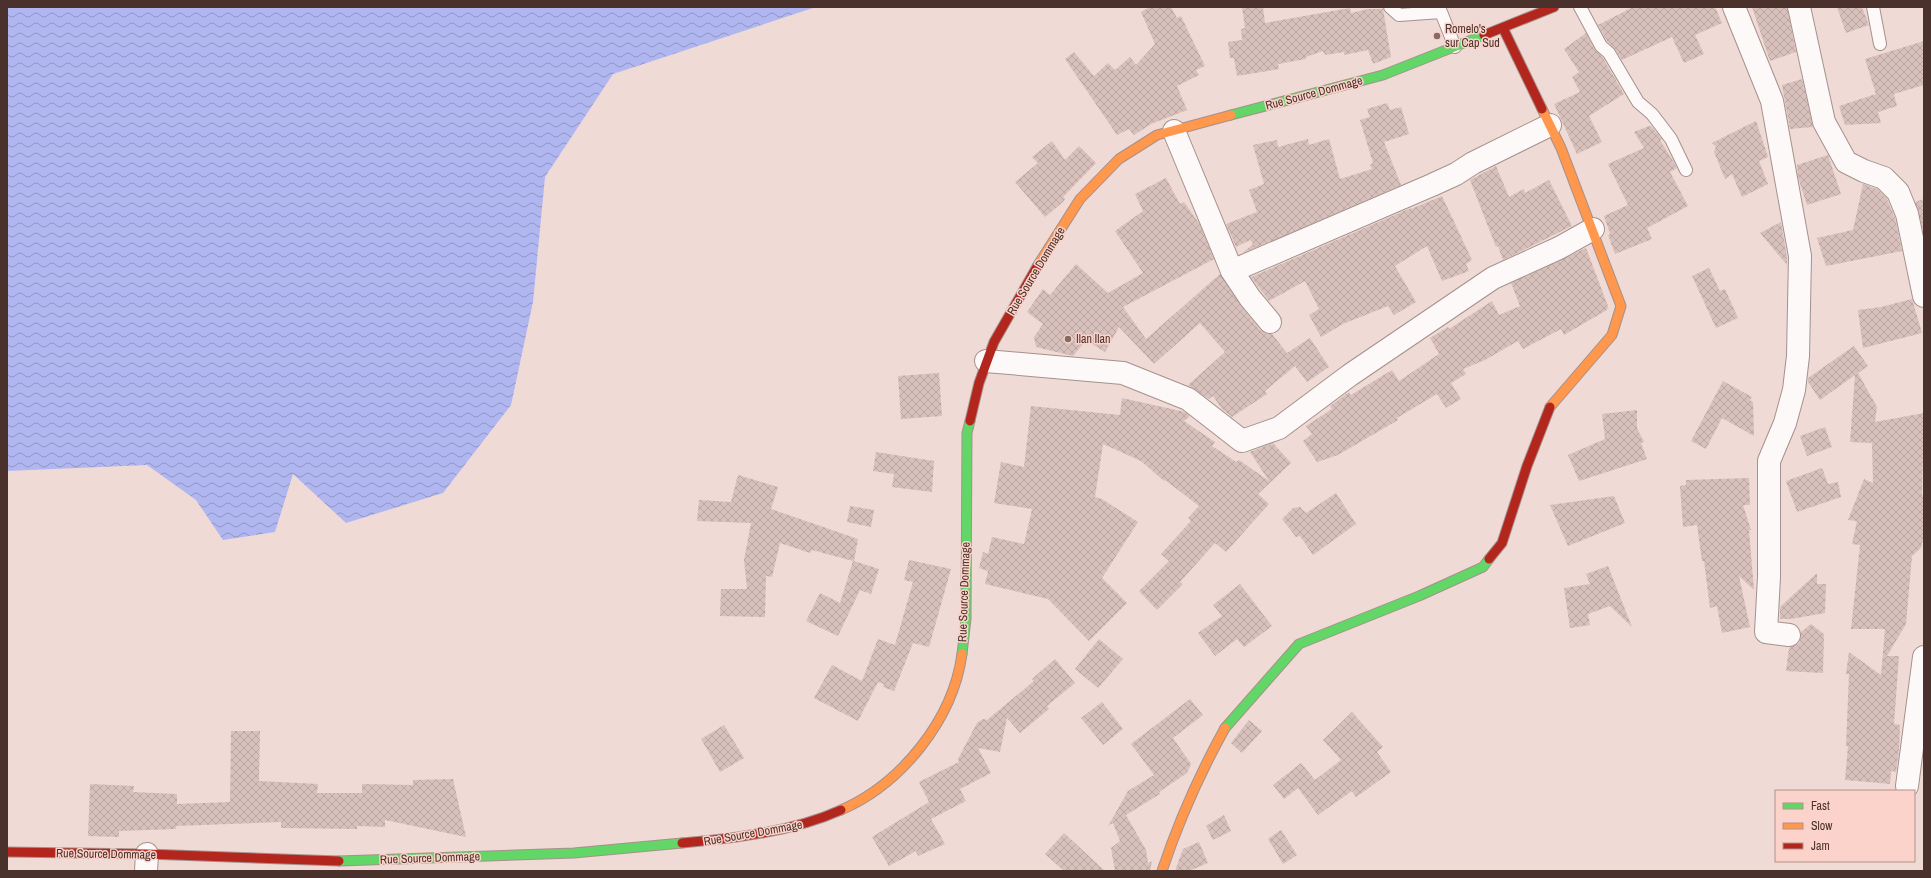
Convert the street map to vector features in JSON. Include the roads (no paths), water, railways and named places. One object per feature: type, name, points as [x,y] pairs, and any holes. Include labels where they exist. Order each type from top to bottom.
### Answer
[{"type":"main road","name":"Rue Source Dommage","points":[[7,852],[147,863],[330,866],[574,853],[705,841],[787,829],[817,821],[851,806],[879,788],[899,771],[926,740],[939,720],[950,695],[960,667],[966,619],[966,433],[986,361],[994,342],[1036,268],[1080,199],[1119,159],[1157,135],[1383,75],[1554,7]]},
{"type":"main road","points":[[1162,871],[1175,832],[1200,773],[1225,728],[1299,644],[1419,596],[1484,567],[1502,543],[1526,466],[1548,410],[1612,335],[1621,306],[1593,229],[1550,125],[1503,28]]},
{"type":"street","points":[[1734,7],[1772,101],[1800,256],[1798,356],[1794,390],[1785,422],[1769,461],[1769,577],[1766,632],[1789,635]]},
{"type":"street","points":[[1799,7],[1824,122],[1846,162],[1864,171],[1884,178],[1898,192],[1907,214],[1924,296]]},
{"type":"street","points":[[1232,271],[1456,174],[1473,163],[1550,125]]},
{"type":"street","points":[[1174,131],[1232,271],[1250,298],[1270,322]]},
{"type":"street","points":[[986,361],[1123,373],[1188,399],[1242,441],[1279,428],[1350,375],[1493,278],[1560,248],[1593,229]]},
{"type":"street","points":[[1908,786],[1924,657]]},
{"type":"lane","points":[[1390,7],[1399,15],[1441,12],[1455,47]]},
{"type":"lane","points":[[1580,7],[1600,46],[1609,52],[1638,102],[1652,114],[1671,139],[1686,170]]},
{"type":"lane","points":[[1873,7],[1880,44]]},
{"type":"water","points":[[7,7],[816,7],[613,74],[545,177],[533,302],[511,405],[443,493],[346,523],[293,474],[275,532],[223,540],[196,500],[147,465],[7,471]]},
{"type":"place","name":"Romelo's sur Cap Sud","points":[[1437,36]]},
{"type":"place","name":"Ilan Ilan","points":[[1068,339]]}]
